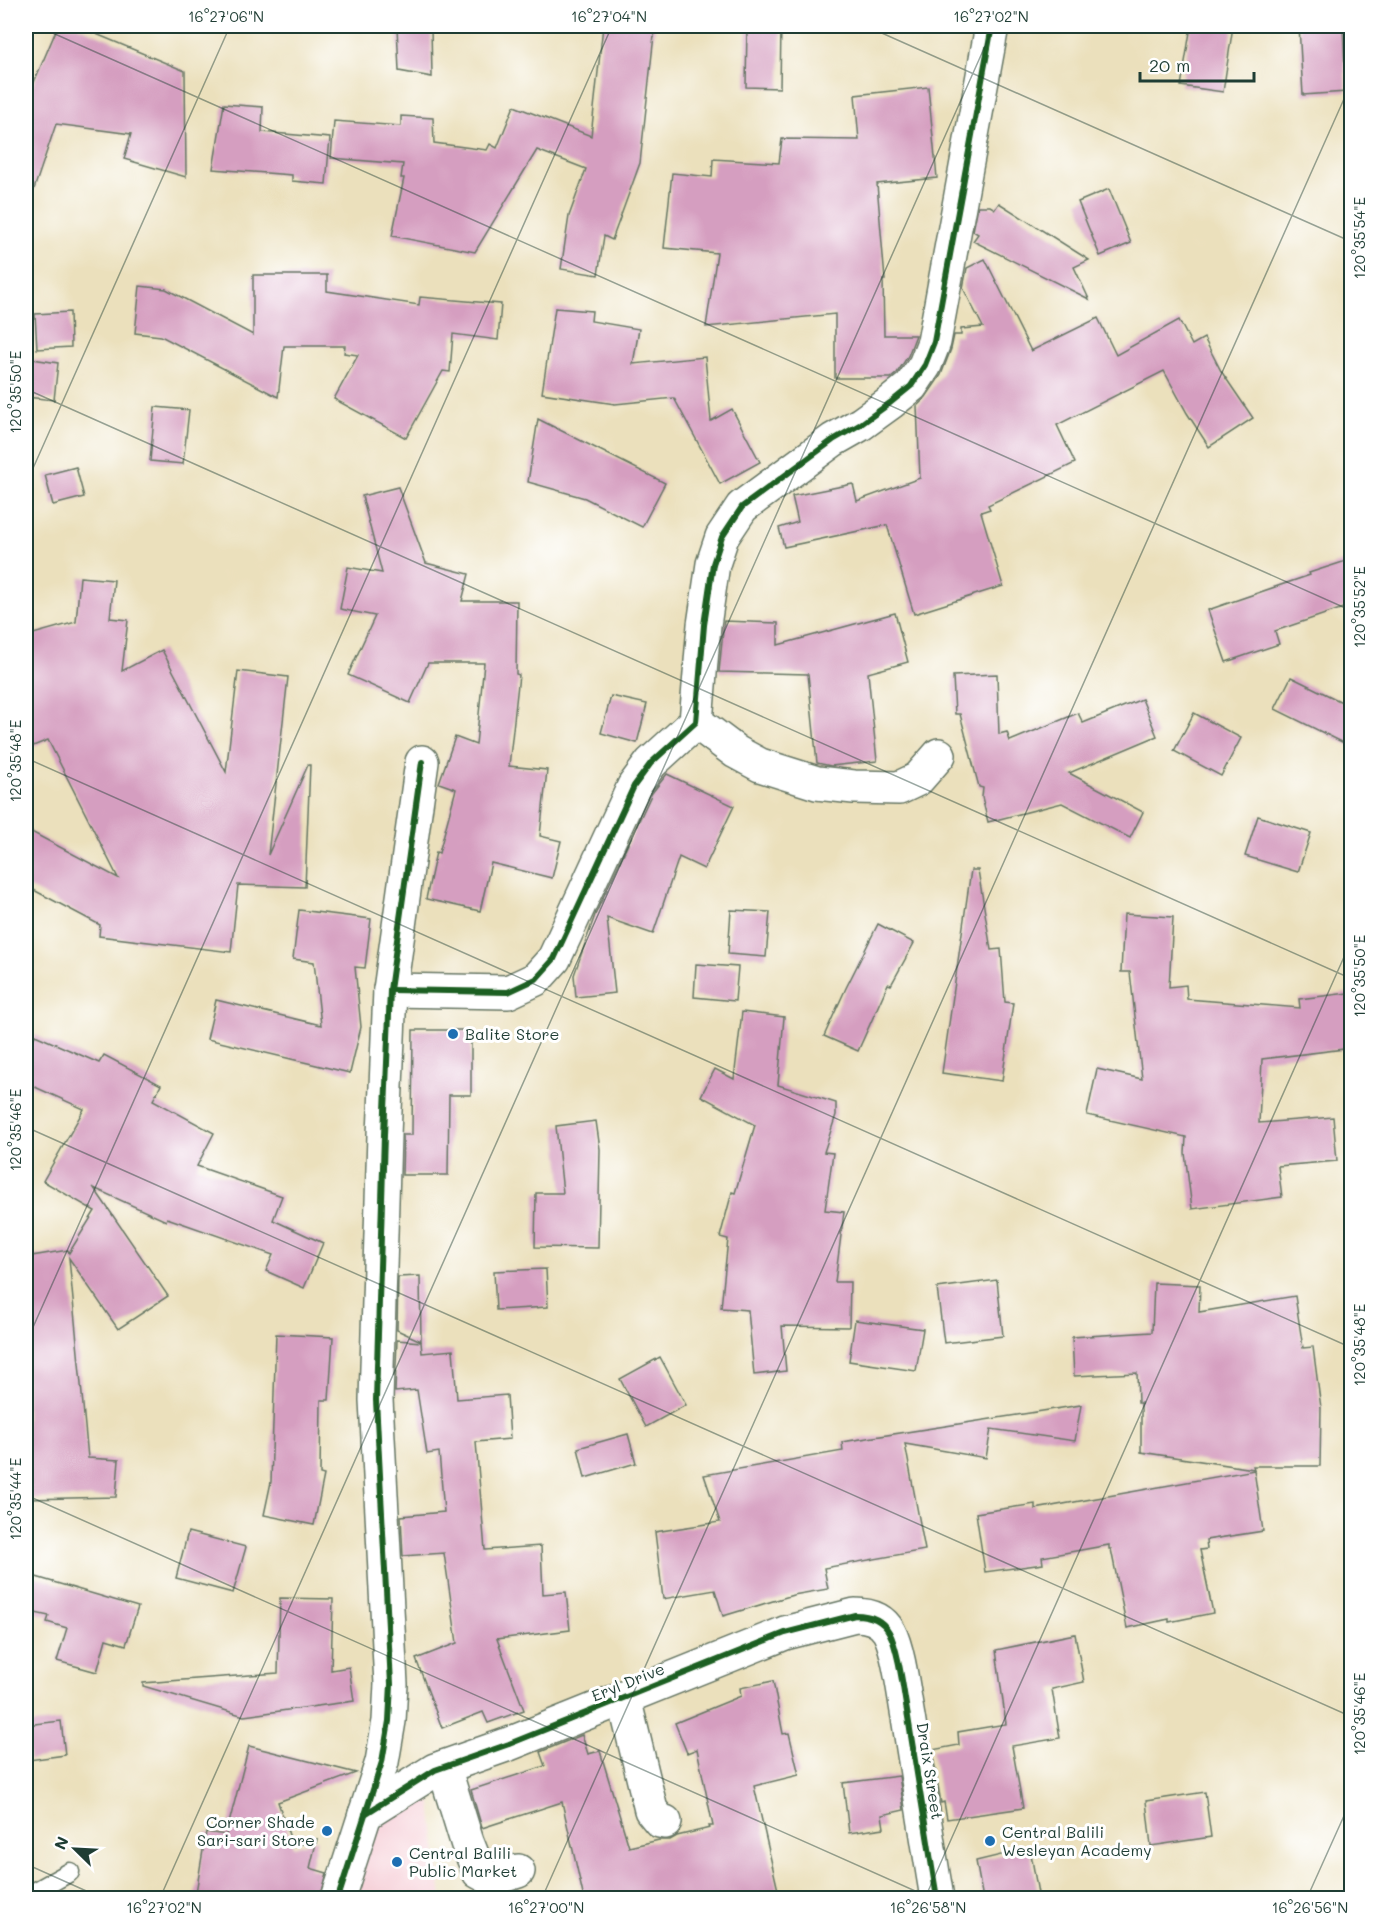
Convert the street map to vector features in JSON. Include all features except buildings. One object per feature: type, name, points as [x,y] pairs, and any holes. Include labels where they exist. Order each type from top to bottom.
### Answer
[{"type":"street","points":[[390,990],[508,992],[536,979],[554,958],[634,786],[651,763],[696,722],[704,625],[713,564],[722,537],[742,507],[833,440],[861,424],[890,403],[911,386],[925,365],[934,342],[992,26]]},
{"type":"street","points":[[696,722],[736,752],[760,765],[817,783],[899,788],[918,778],[939,755]]},
{"type":"street","points":[[338,1899],[382,1762],[389,1721],[391,1684],[376,1400],[390,990],[422,762]]},
{"type":"street","name":"Eryl Drive","points":[[365,1814],[435,1770],[509,1744],[785,1633],[865,1615],[874,1617],[889,1631],[895,1648]]},
{"type":"street","name":"Draix Street","points":[[895,1648],[937,1899]]},
{"type":"street","points":[[624,1698],[651,1810],[660,1821],[665,1822]]},
{"type":"street","points":[[444,1767],[466,1842],[479,1872],[492,1879],[518,1871]]},
{"type":"lane","points":[[28,1899],[29,1895],[70,1872]]},
{"type":"shaded area","name":"Central Balili Public Market","points":[[430,1795],[442,1898],[348,1898],[366,1826]]},
{"type":"cycle path","points":[[390,990],[508,992],[536,979],[554,959],[634,786],[651,763],[696,722],[704,625],[713,564],[722,537],[742,507],[833,440],[861,424],[890,403],[911,386],[925,365],[934,342],[992,26]]},
{"type":"cycle path","points":[[338,1898],[382,1762],[389,1721],[391,1684],[376,1400],[384,1135],[390,990],[422,762]]},
{"type":"cycle path","points":[[365,1814],[435,1770],[509,1744],[785,1633],[855,1615],[865,1616],[879,1621],[886,1628],[896,1650],[937,1898]]},
{"type":"place","name":"Balite Store","points":[[453,1034]]},
{"type":"place","name":"Corner Shade Sari-sari Store","points":[[327,1831]]},
{"type":"place","name":"Central Balili Wesleyan Academy","points":[[990,1841]]},
{"type":"place","name":"Central Balili Public Market","points":[[397,1862]]}]
